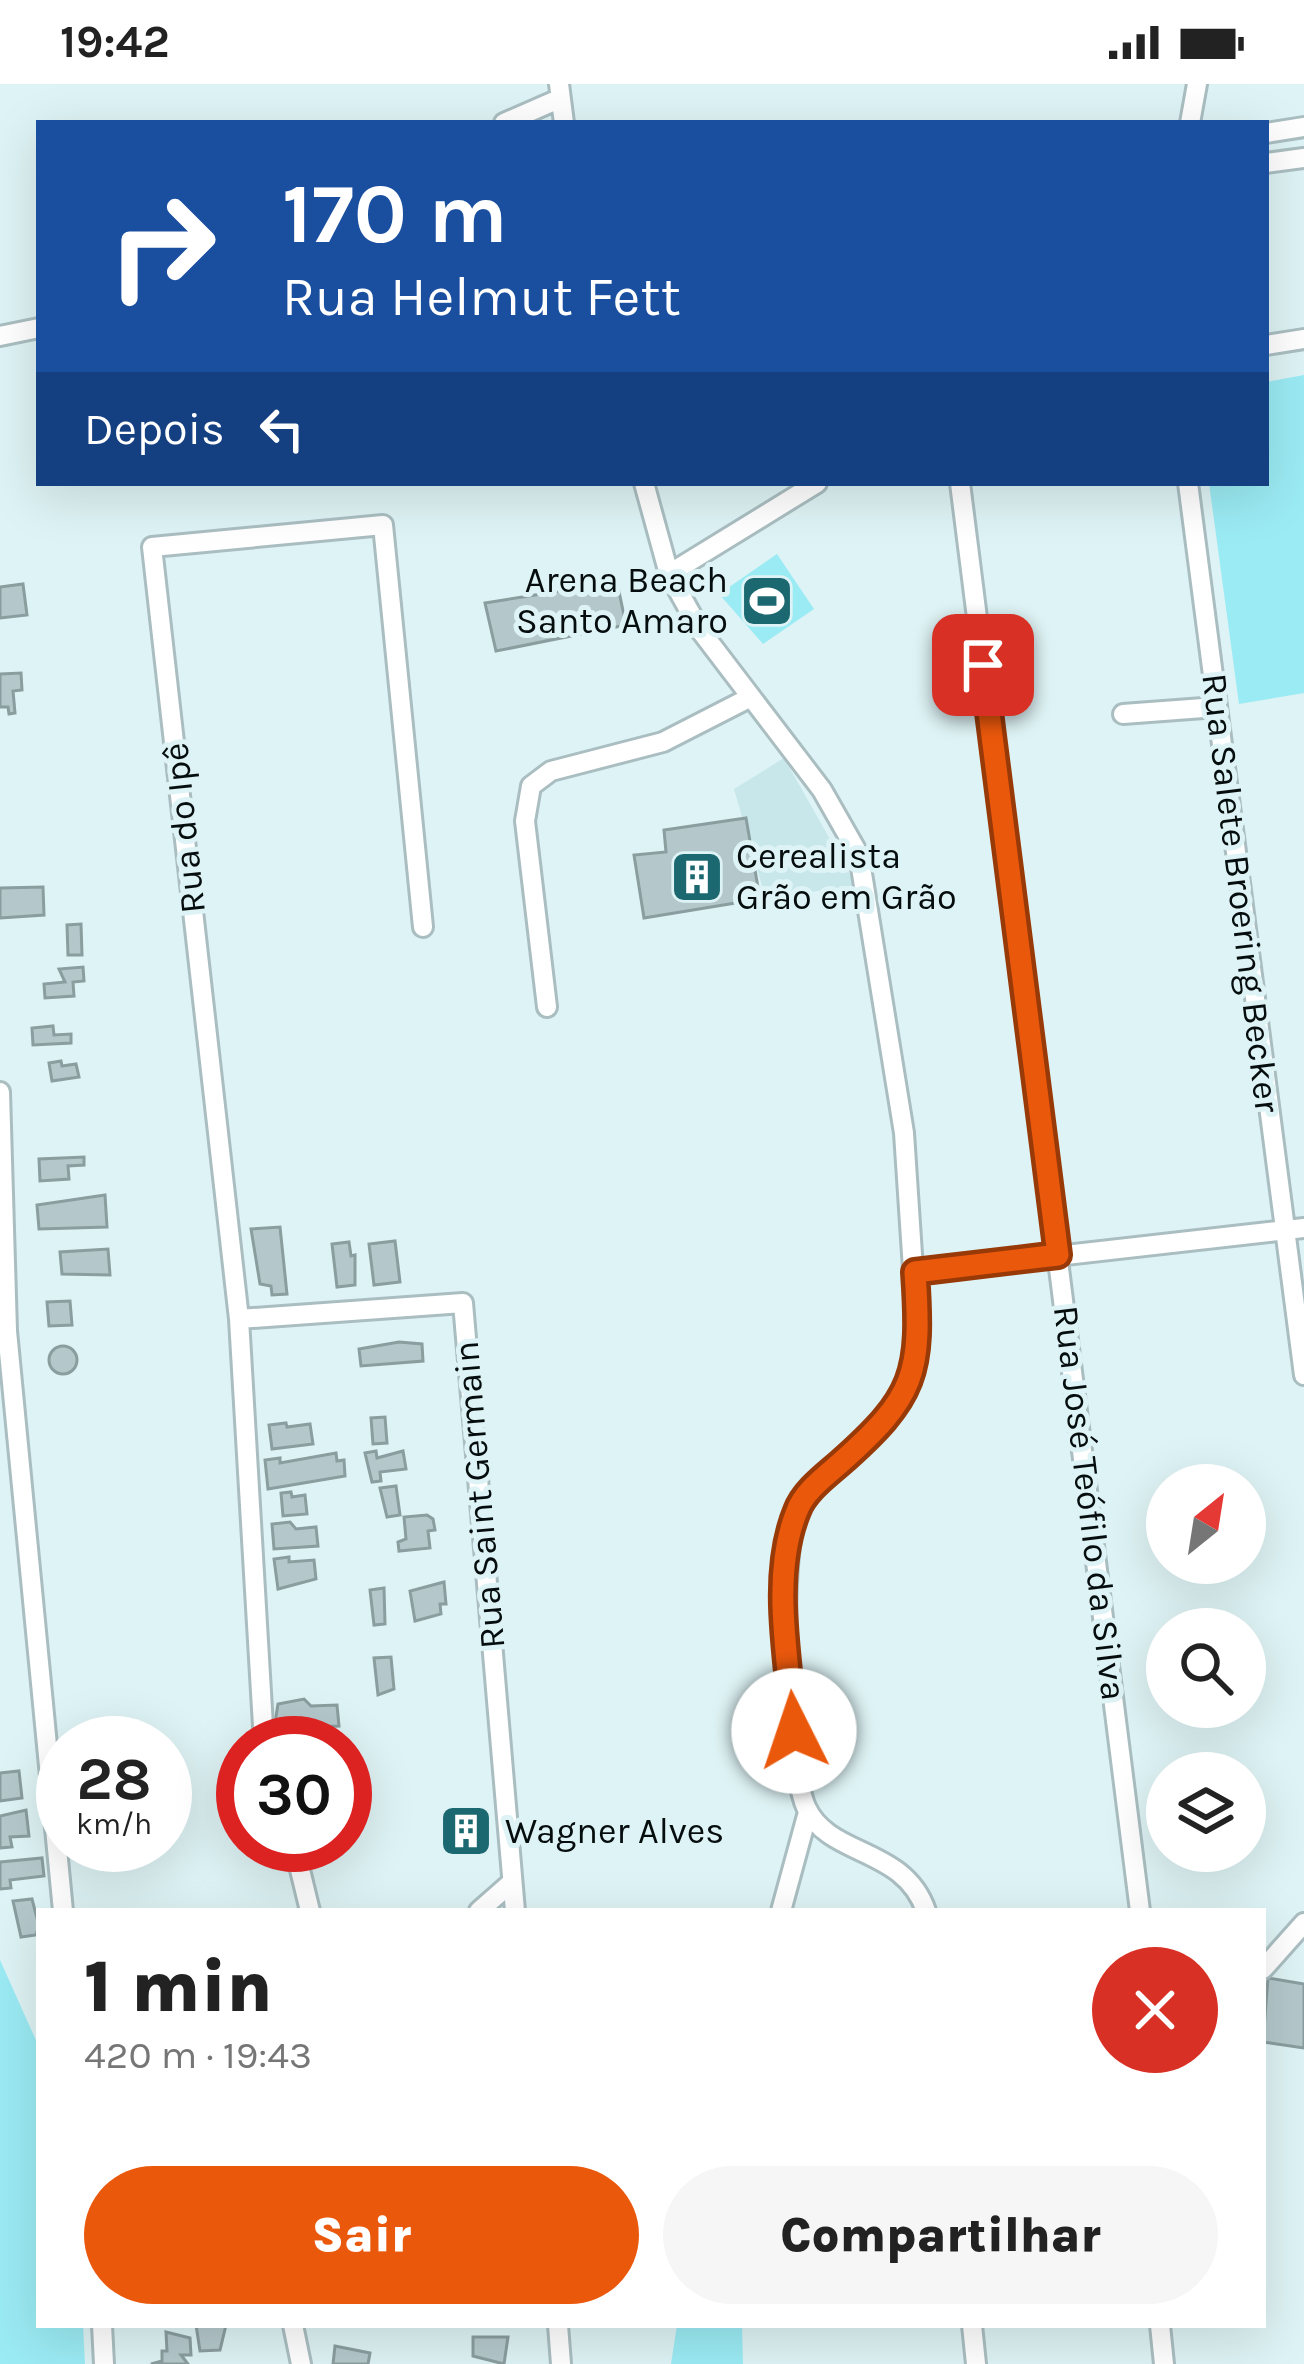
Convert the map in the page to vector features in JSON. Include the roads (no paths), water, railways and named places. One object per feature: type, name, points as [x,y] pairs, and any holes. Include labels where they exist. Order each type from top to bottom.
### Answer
[{"type":"street","points":[[1191,120],[1197,84]]},
{"type":"street","points":[[509,120],[559,92]]},
{"type":"street","points":[[1269,133],[1304,128]]},
{"type":"street","points":[[1269,163],[1304,158]]},
{"type":"street","points":[[0,336],[36,329]]},
{"type":"street","points":[[1269,345],[1304,339]]},
{"type":"street","points":[[645,486],[669,574],[749,698],[835,809],[859,855],[904,1133],[918,1345],[904,1395],[886,1423],[798,1507],[789,1536],[785,1610],[799,1783],[808,1812],[834,1836],[892,1864],[917,1889],[925,1908]]},
{"type":"street","points":[[669,574],[812,486]]},
{"type":"street","name":"Rua José Teófilo da Silva","points":[[960,486],[1140,1908]]},
{"type":"street","name":"Rua Salete Broering Becker","points":[[1188,486],[1295,1229],[1304,1375]]},
{"type":"street","name":"Rua do Ipê","points":[[262,1716],[239,1319],[152,547],[383,525],[423,927]]},
{"type":"street","points":[[547,1007],[525,821],[531,786],[551,771],[663,742],[749,698]]},
{"type":"street","points":[[1123,714],[1217,707]]},
{"type":"street","points":[[0,1092],[4,1332],[63,1908]]},
{"type":"street","points":[[915,1272],[1295,1229]]},
{"type":"street","name":"Rua Saint Germain","points":[[239,1319],[463,1303],[515,1908]]},
{"type":"street","points":[[782,1908],[808,1812]]},
{"type":"street","points":[[301,1872],[309,1908]]},
{"type":"street","points":[[482,1908],[512,1882]]},
{"type":"street","points":[[1266,1966],[1304,1922]]},
{"type":"street","points":[[102,2328],[104,2364]]},
{"type":"street","points":[[294,2328],[302,2364]]},
{"type":"street","points":[[558,2328],[561,2364]]},
{"type":"street","points":[[972,2328],[976,2364]]},
{"type":"street","points":[[1160,2328],[1164,2364]]},
{"type":"place","name":"Arena Beach Santo Amaro","points":[[767,601]]},
{"type":"place","name":"Cerealista Grão em Grão","points":[[697,877]]},
{"type":"place","name":"Wagner Alves","points":[[466,1831]]}]
